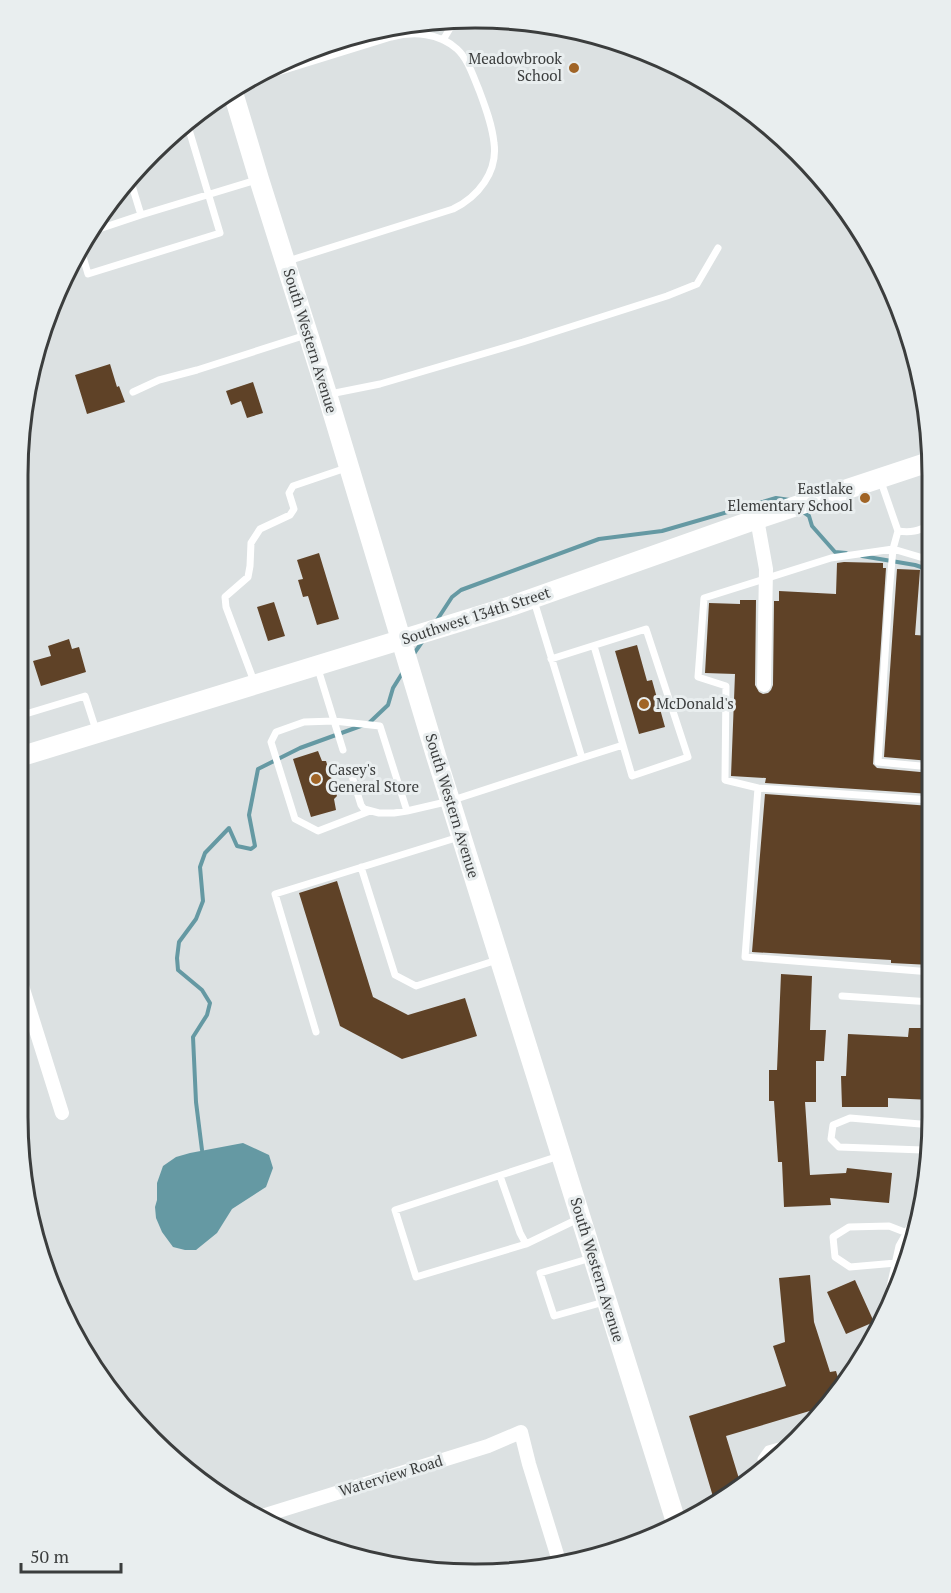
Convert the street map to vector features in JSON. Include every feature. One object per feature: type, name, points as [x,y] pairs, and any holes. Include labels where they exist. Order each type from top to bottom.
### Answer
[{"type":"main road","name":"South Western Avenue","points":[[235,99],[327,394],[400,641],[675,1517]]},
{"type":"main road","name":"Southwest 134th Street","points":[[28,754],[400,641],[533,598],[757,519],[922,464]]},
{"type":"street","points":[[757,519],[766,569],[764,685]]},
{"type":"street","points":[[28,1005],[62,1113]]},
{"type":"street","name":"Waterview Road","points":[[270,1514],[488,1446],[521,1432],[558,1557]]},
{"type":"lane","points":[[443,40],[450,29]]},
{"type":"lane","points":[[286,262],[453,209],[466,203],[481,188],[491,169],[495,144],[486,108],[464,56],[457,49],[432,35],[410,33]]},
{"type":"lane","points":[[297,66],[395,36]]},
{"type":"lane","points":[[84,260],[88,274],[220,233],[190,132]]},
{"type":"lane","points":[[104,227],[259,179]]},
{"type":"lane","points":[[133,188],[141,215]]},
{"type":"lane","points":[[327,394],[392,381],[667,296],[697,284],[718,248]]},
{"type":"lane","points":[[133,392],[159,380],[308,334]]},
{"type":"lane","points":[[255,685],[226,607],[225,597],[248,577],[250,543],[260,529],[290,515],[294,509],[290,493],[293,486],[349,467]]},
{"type":"lane","points":[[880,479],[898,531],[893,549],[878,762],[922,766]]},
{"type":"lane","points":[[898,531],[908,533],[922,529]]},
{"type":"lane","points":[[922,558],[893,549],[831,558],[704,598],[698,676],[726,686],[725,780],[758,788],[922,799]]},
{"type":"lane","points":[[533,598],[582,758]]},
{"type":"lane","points":[[551,659],[646,629],[688,757],[632,776],[594,646]]},
{"type":"lane","points":[[317,666],[343,750]]},
{"type":"lane","points":[[28,713],[85,696],[97,732]]},
{"type":"lane","points":[[370,811],[318,831],[295,819],[272,742],[276,732],[304,722],[334,721],[380,726],[407,811]]},
{"type":"lane","points":[[351,773],[364,809],[394,813],[450,801],[623,745]]},
{"type":"lane","points":[[758,788],[745,957],[922,971]]},
{"type":"lane","points":[[316,1032],[275,894],[461,836]]},
{"type":"lane","points":[[361,867],[395,975],[416,986],[500,959]]},
{"type":"lane","points":[[842,996],[922,1001]]},
{"type":"lane","points":[[922,1124],[850,1118],[833,1125],[831,1139],[839,1147],[922,1150]]},
{"type":"lane","points":[[561,1155],[395,1210],[416,1277],[526,1244],[581,1218]]},
{"type":"lane","points":[[500,1176],[526,1244]]},
{"type":"lane","points":[[896,1263],[850,1267],[835,1257],[833,1237],[849,1227],[889,1226],[906,1233]]},
{"type":"lane","points":[[892,1278],[900,1246],[908,1230]]},
{"type":"lane","points":[[593,1257],[540,1273],[554,1316],[607,1301]]},
{"type":"lane","points":[[762,1461],[768,1449],[779,1446]]},
{"type":"water","points":[[243,1143],[269,1155],[273,1168],[266,1187],[232,1209],[217,1233],[196,1250],[173,1247],[162,1232],[156,1218],[157,1183],[163,1166],[176,1157]]},
{"type":"building","points":[[110,364],[117,387],[119,386],[125,402],[87,414],[75,375]]},
{"type":"building","points":[[253,382],[263,413],[247,418],[241,401],[231,405],[226,391]]},
{"type":"building","points":[[319,553],[339,619],[317,625],[308,596],[303,597],[298,580],[303,579],[297,560]]},
{"type":"building","points":[[837,563],[883,563],[883,568],[886,568],[873,764],[877,768],[922,772],[922,793],[765,783],[766,778],[731,776],[735,674],[705,673],[709,603],[740,604],[740,600],[756,600],[755,685],[759,692],[768,693],[773,685],[774,601],[779,601],[779,591],[836,594]]},
{"type":"building","points":[[897,569],[920,570],[915,635],[922,635],[922,760],[884,757]]},
{"type":"building","points":[[274,602],[285,636],[268,641],[257,607]]},
{"type":"building","points":[[69,639],[72,649],[79,647],[86,672],[41,686],[33,661],[51,656],[48,646]]},
{"type":"building","name":"McDonald's","points":[[637,645],[647,681],[652,680],[665,727],[639,734],[615,651]]},
{"type":"building","name":"Casey's General Store","points":[[318,751],[322,761],[326,761],[337,796],[334,799],[336,810],[311,817],[293,759]]},
{"type":"building","points":[[765,794],[922,805],[922,965],[891,963],[891,960],[752,952]]},
{"type":"building","points":[[337,881],[373,997],[408,1015],[465,998],[477,1036],[402,1059],[340,1026],[299,893]]},
{"type":"building","points":[[781,974],[812,976],[810,1030],[826,1030],[824,1061],[816,1061],[816,1102],[805,1102],[810,1175],[846,1173],[847,1168],[892,1173],[889,1203],[830,1198],[831,1205],[784,1207],[782,1162],[778,1162],[774,1101],[769,1101],[769,1070],[777,1070]]},
{"type":"building","points":[[909,1028],[922,1028],[922,1100],[888,1098],[888,1107],[842,1107],[841,1076],[846,1076],[848,1034],[908,1037]]},
{"type":"building","points":[[810,1275],[814,1322],[830,1372],[836,1371],[838,1378],[814,1410],[726,1436],[739,1478],[713,1496],[689,1416],[786,1386],[773,1346],[785,1342],[779,1278]]},
{"type":"building","points":[[855,1280],[873,1320],[872,1323],[846,1334],[827,1292]]},
{"type":"waterway","points":[[437,620],[452,597],[461,590],[599,539],[662,531],[776,498],[790,500]]},
{"type":"waterway","points":[[802,511],[809,516],[812,526],[835,552],[846,553]]},
{"type":"waterway","points":[[862,556],[922,567]]},
{"type":"waterway","points":[[413,655],[422,642]]},
{"type":"waterway","points":[[202,1150],[196,1102],[193,1037],[207,1015],[210,1003],[202,990],[178,970],[177,958],[179,942],[196,919],[203,901],[200,867],[205,853],[229,828],[237,846],[251,849],[255,846],[249,815],[258,769],[300,748],[369,723],[388,705],[393,688],[403,672]]},
{"type":"place","name":"Meadowbrook School","points":[[574,68]]},
{"type":"place","name":"Eastlake Elementary School","points":[[865,498]]},
{"type":"place","name":"McDonald's","points":[[644,704]]},
{"type":"place","name":"Casey's General Store","points":[[316,779]]}]
